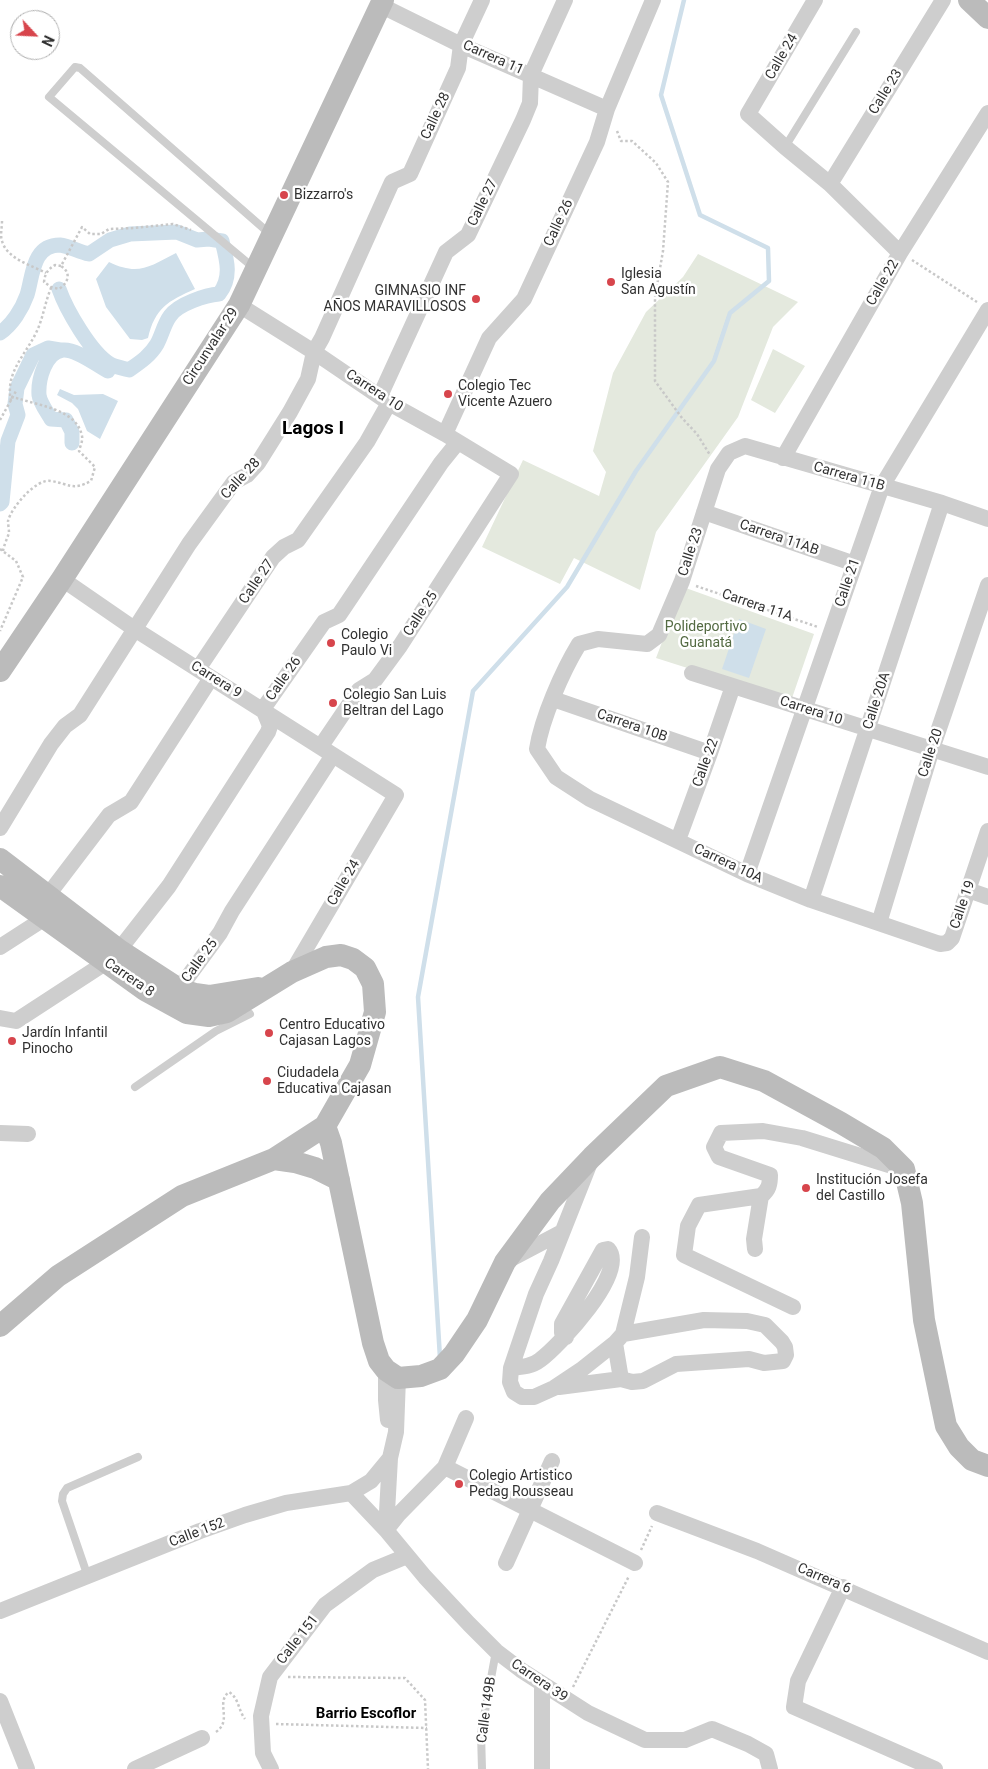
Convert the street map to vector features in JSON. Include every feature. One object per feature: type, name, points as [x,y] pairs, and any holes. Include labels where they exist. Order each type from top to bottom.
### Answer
[{"type":"street","name":"Calle 28","points":[[0,828],[51,744],[65,726],[80,714],[136,630],[165,580],[200,528],[234,482],[248,475],[290,412],[308,379],[314,352],[392,182],[410,174],[458,68],[462,45],[482,0]]},
{"type":"street","name":"Calle 27","points":[[48,895],[109,815],[131,802],[274,557],[284,547],[298,540],[367,442],[446,252],[468,235],[523,120],[530,103],[531,75],[565,0]]},
{"type":"street","name":"Calle 26","points":[[0,1018],[16,1021],[112,956],[169,886],[268,732],[270,726],[263,709],[324,622],[339,615],[441,463],[489,338],[524,299],[597,142],[607,109],[653,0]]},
{"type":"street","name":"Calle 24","points":[[785,147],[748,114],[816,0]]},
{"type":"street","name":"Calle 23","points":[[830,184],[943,0]]},
{"type":"street","points":[[969,0],[988,18]]},
{"type":"street","name":"Carrera 11","points":[[382,2],[462,45],[607,109]]},
{"type":"street","name":"Circunvalar 29","points":[[0,671],[62,579],[239,304],[382,2]]},
{"type":"street","name":"Calle 22","points":[[783,458],[900,253],[988,113]]},
{"type":"street","points":[[785,147],[830,184],[900,253]]},
{"type":"street","name":"Carrera 10","points":[[239,304],[384,399],[511,474]]},
{"type":"street","name":"Calle 21","points":[[746,874],[882,486],[984,307]]},
{"type":"street","name":"Carrera 11B","points":[[718,469],[729,453],[745,446],[987,516]]},
{"type":"street","name":"Calle 23","points":[[554,698],[579,644],[598,639],[647,644],[659,635],[682,581],[718,469]]},
{"type":"street","name":"Calle 25","points":[[209,1008],[220,933],[232,911],[327,750],[359,690],[375,680],[400,646],[511,474]]},
{"type":"street","name":"Calle 20A","points":[[811,900],[942,503]]},
{"type":"street","name":"Carrera 11AB","points":[[704,512],[855,564]]},
{"type":"street","name":"Carrera 9","points":[[62,579],[136,630],[396,795]]},
{"type":"street","name":"Calle 20","points":[[879,924],[932,749],[988,585]]},
{"type":"street","name":"Carrera 10","points":[[692,674],[988,767]]},
{"type":"street","name":"Calle 22","points":[[678,840],[733,686]]},
{"type":"street","name":"Carrera 10A","points":[[554,698],[540,733],[537,749],[556,777],[563,782],[590,799],[746,874],[811,900],[940,944]]},
{"type":"street","name":"Carrera 10B","points":[[554,698],[710,753]]},
{"type":"street","name":"Calle 24","points":[[292,972],[396,795]]},
{"type":"street","name":"Calle 19","points":[[940,944],[947,943],[952,938],[988,831]]},
{"type":"street","name":"Carrera 8","points":[[0,859],[48,895],[145,990],[187,1013],[209,1008],[270,986],[292,972],[326,956],[341,955],[353,959],[365,968],[373,984],[375,1012],[360,1065],[325,1126],[274,1159],[182,1196],[58,1276],[0,1326]]},
{"type":"street","name":"Carrera 8","points":[[0,886],[45,918],[209,1008]]},
{"type":"street","points":[[968,890],[988,897]]},
{"type":"street","points":[[0,947],[45,918]]},
{"type":"street","points":[[325,1126],[331,1143],[373,1343],[379,1361],[392,1374],[421,1376],[440,1369],[454,1354],[477,1320],[505,1262],[550,1201],[592,1157],[666,1086],[720,1067],[764,1080],[841,1122],[883,1148],[904,1170],[912,1203],[924,1320],[946,1426],[958,1447],[972,1460],[988,1466]]},
{"type":"street","points":[[792,1306],[684,1255],[688,1226],[699,1205],[761,1196],[770,1185],[770,1175],[719,1157],[714,1147],[721,1133],[764,1131],[802,1138],[904,1170]]},
{"type":"street","points":[[1,1134],[28,1134]]},
{"type":"street","points":[[554,1388],[621,1379],[632,1382],[643,1381],[676,1364],[749,1360],[764,1364],[783,1361],[786,1355],[782,1342],[765,1325],[746,1321],[704,1320],[619,1339],[581,1370],[554,1388],[534,1397],[522,1396],[514,1392],[510,1382],[511,1368],[536,1294],[592,1157]]},
{"type":"street","points":[[274,1159],[295,1162],[315,1168],[339,1180]]},
{"type":"street","points":[[755,1249],[754,1239],[761,1196]]},
{"type":"street","points":[[505,1262],[562,1232]]},
{"type":"street","points":[[621,1379],[619,1339],[637,1277],[642,1236]]},
{"type":"street","points":[[511,1368],[530,1366],[540,1361],[566,1337],[599,1296],[612,1259],[608,1249],[603,1250],[562,1324],[562,1333],[566,1337]]},
{"type":"street","points":[[386,1530],[390,1458],[396,1432],[388,1419],[392,1374]]},
{"type":"street","points":[[386,1530],[445,1467],[466,1418]]},
{"type":"street","name":"Calle 152","points":[[0,1611],[200,1531],[245,1515],[286,1503],[352,1493],[371,1481],[390,1458]]},
{"type":"street","points":[[506,1563],[552,1461]]},
{"type":"street","points":[[445,1467],[635,1563]]},
{"type":"street","name":"Carrera 39","points":[[352,1493],[469,1624],[496,1650],[542,1684],[588,1713],[645,1740],[685,1740],[712,1730],[748,1744],[766,1754],[770,1769]]},
{"type":"street","name":"Carrera 6","points":[[657,1513],[757,1551],[843,1587],[988,1652]]},
{"type":"street","name":"Calle 151","points":[[271,1769],[263,1753],[261,1724],[261,1716],[270,1677],[325,1605],[373,1570],[407,1556]]},
{"type":"street","points":[[843,1587],[798,1681],[794,1707],[935,1769]]},
{"type":"street","points":[[542,1684],[542,1769]]},
{"type":"street","points":[[0,1701],[27,1769]]},
{"type":"street","points":[[134,1769],[202,1738]]},
{"type":"lane","points":[[785,147],[856,32]]},
{"type":"lane","points":[[256,269],[49,97],[75,67],[80,68],[271,235]]},
{"type":"lane","points":[[135,1087],[209,1008],[250,1014]]},
{"type":"lane","points":[[88,1577],[62,1501],[63,1494],[67,1488],[138,1457]]},
{"type":"lane","name":"Calle 149B","points":[[482,1769],[481,1733],[496,1650]]},
{"type":"path","points":[[607,109],[621,141],[632,141],[656,163],[668,182],[663,251],[655,297],[655,380],[682,418],[697,434],[718,469]]},
{"type":"path","points":[[2,221],[1,239],[6,251],[46,273]]},
{"type":"path","points":[[61,266],[82,227],[90,234],[101,234],[109,229],[173,224],[191,230],[209,230]]},
{"type":"path","points":[[900,253],[984,307]]},
{"type":"path","points":[[54,265],[61,266],[66,269],[68,279],[65,285],[59,289],[51,287],[44,282],[46,273],[54,265]]},
{"type":"path","points":[[11,401],[8,389],[11,376],[37,331],[51,287]]},
{"type":"path","points":[[0,420],[16,391]]},
{"type":"path","points":[[0,631],[23,577],[16,561],[1,550],[9,532],[8,521],[23,498],[38,482],[49,480],[80,487],[92,481],[95,467],[79,451],[82,438],[79,427],[73,420],[57,411],[10,396]]},
{"type":"path","name":"Carrera 11A","points":[[682,581],[832,632]]},
{"type":"path","points":[[566,1699],[635,1563],[657,1513]]},
{"type":"path","points":[[270,1677],[405,1678],[425,1700],[428,1769]]},
{"type":"path","points":[[202,1738],[221,1729],[225,1718],[223,1703],[225,1695],[229,1692],[235,1696],[241,1714],[254,1724],[427,1728]]},
{"type":"green space","points":[[698,254],[798,302],[773,327],[738,417],[656,532],[640,590],[574,558],[560,584],[482,547],[523,460],[599,496],[606,472],[593,451],[613,373],[646,312],[683,277]]},
{"type":"green space","points":[[773,349],[805,366],[775,413],[751,400]]},
{"type":"green space","name":"Polideportivo Guanatá","points":[[683,587],[814,634],[791,701],[656,658]]},
{"type":"shaded area","points":[[176,253],[195,289],[170,302],[159,312],[154,319],[148,338],[142,340],[130,339],[106,307],[96,279],[109,262],[136,269],[151,266]]},
{"type":"shaded area","points":[[60,389],[74,395],[103,394],[118,401],[100,439],[87,431],[78,409],[72,403],[57,395]]},
{"type":"shaded area","points":[[739,619],[766,629],[749,678],[722,669]]},
{"type":"waterway","points":[[440,1358],[418,997],[473,691],[567,587],[636,471],[714,361],[730,313],[769,281],[768,248],[700,215],[661,95],[684,0]]},
{"type":"waterway","points":[[0,333],[9,326],[19,311],[27,295],[35,263],[39,256],[51,246],[60,245],[89,254],[110,240],[130,234],[177,232],[197,240],[222,241],[227,262],[226,282],[219,294],[193,301],[174,312],[168,319],[159,341],[151,352],[129,370],[110,364],[87,341],[67,308],[59,289]]},
{"type":"waterway","points":[[0,504],[2,502],[8,441],[18,415],[15,404],[17,388],[33,355],[48,348],[60,350]]},
{"type":"waterway","points":[[72,443],[72,432],[66,420],[51,419],[39,395],[41,375],[47,361],[57,352],[68,350],[108,371]]},
{"type":"place","name":"Bizzarro's","points":[[284,195]]},
{"type":"place","name":"Iglesia San Agustín","points":[[611,282]]},
{"type":"place","name":"GIMNASIO INF AÑOS MARAVILLOSOS","points":[[476,299]]},
{"type":"place","name":"Colegio Tec Vicente Azuero","points":[[448,394]]},
{"type":"place","name":"Colegio Paulo Vi","points":[[331,643]]},
{"type":"place","name":"Colegio San Luis Beltran del Lago","points":[[333,703]]},
{"type":"place","name":"Centro Educativo Cajasan Lagos","points":[[269,1033]]},
{"type":"place","name":"Jardín Infantil Pinocho","points":[[12,1041]]},
{"type":"place","name":"Ciudadela Educativa Cajasan","points":[[267,1081]]},
{"type":"place","name":"Institución Josefa del Castillo","points":[[806,1188]]},
{"type":"place","name":"Colegio Artistico Pedag Rousseau","points":[[459,1484]]},
{"type":"district","name":"Lagos I","points":[[313,429]]},
{"type":"district","name":"Barrio Escoflor","points":[[366,1714]]}]
